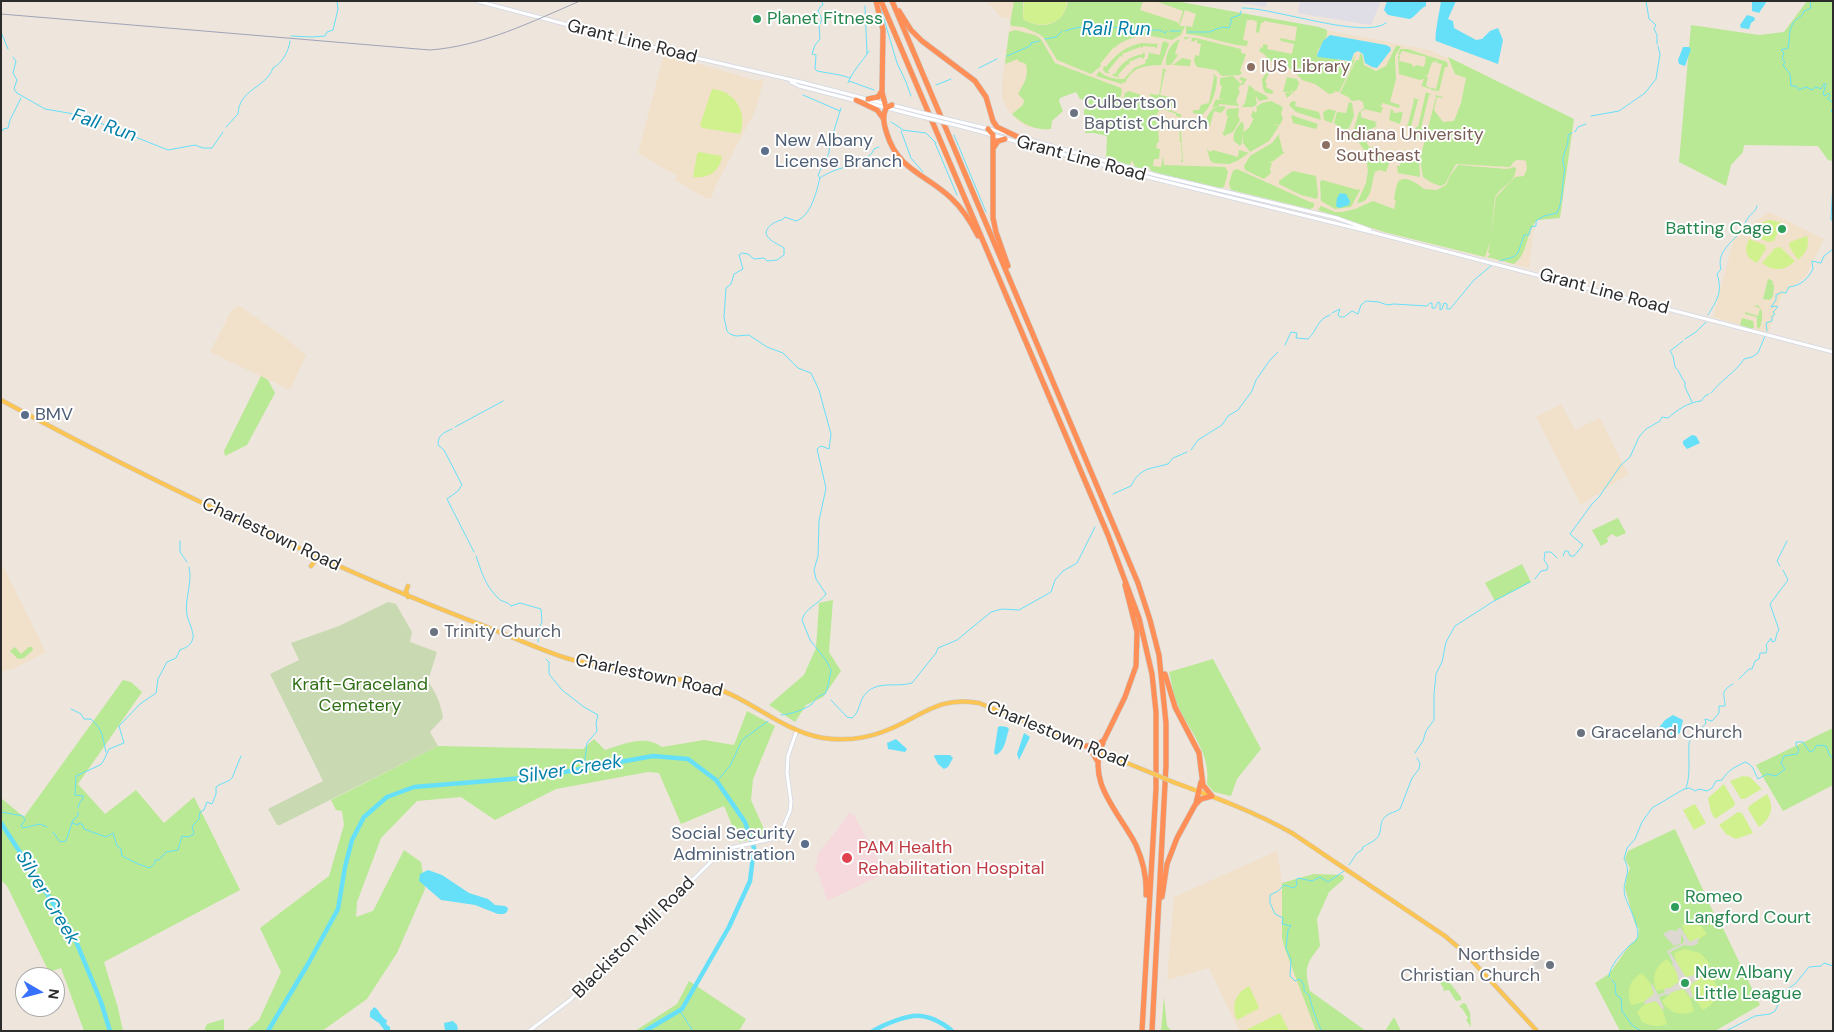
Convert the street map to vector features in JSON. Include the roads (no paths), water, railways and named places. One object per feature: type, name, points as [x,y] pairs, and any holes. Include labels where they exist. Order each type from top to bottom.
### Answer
[{"type":"highway","points":[[868,99],[878,97],[881,94],[882,88],[883,37],[876,1]]},
{"type":"highway","points":[[881,1],[1108,535],[1139,618],[1148,655],[1155,703],[1157,741],[1142,1031]]},
{"type":"highway","points":[[893,1],[906,23],[922,42],[965,72],[979,86],[986,97],[994,122],[999,129],[1018,136]]},
{"type":"highway","points":[[893,1],[1138,583],[1172,701],[1199,753],[1203,785],[1212,796],[1201,800],[1195,806]]},
{"type":"highway","points":[[882,88],[885,106],[883,118]]},
{"type":"highway","points":[[856,100],[877,110],[883,118],[890,144],[908,167],[944,192],[962,210],[999,278]]},
{"type":"highway","points":[[885,106],[892,105]]},
{"type":"highway","points":[[994,122],[991,132],[994,148],[992,203],[994,225],[1000,247],[1019,295],[1018,300]]},
{"type":"highway","points":[[994,148],[998,141],[1005,138]]},
{"type":"highway","points":[[1098,763],[1104,740],[1132,681],[1138,649],[1135,622],[1124,581],[1108,535]]},
{"type":"highway","points":[[1152,1031],[1167,744],[1164,692],[1155,638]]},
{"type":"highway","points":[[1104,740],[1097,745],[1088,746],[1098,763],[1103,790],[1133,840],[1141,860],[1146,890],[1146,948]]},
{"type":"highway","points":[[1155,974],[1167,864],[1174,844],[1195,806],[1202,778]]},
{"type":"main road","name":"Grant Line Road","points":[[477,1],[643,45],[868,99],[885,106]]},
{"type":"main road","name":"Grant Line Road","points":[[788,80],[799,86],[885,106],[918,116],[959,126],[1018,136],[1156,175],[1337,218],[1375,232]]},
{"type":"main road","name":"Grant Line Road","points":[[892,105],[956,121],[1005,138],[1155,179],[1375,232],[1833,352]]},
{"type":"main road","name":"Charlestown Road","points":[[1,400],[134,470],[312,555],[408,596],[565,658],[604,667],[683,680],[724,691],[748,702],[797,730],[826,738],[860,738],[884,732],[940,704],[966,701],[992,707],[1212,796],[1292,833],[1445,936],[1465,953],[1537,1031]]},
{"type":"main road","points":[[311,566],[315,560],[312,555]]},
{"type":"main road","points":[[408,586],[406,591],[408,596]]},
{"type":"main road","name":"Blackiston Mill Road","points":[[529,1031],[570,1000],[712,860],[727,849],[772,840],[780,834],[790,811],[791,794],[787,764],[797,730]]},
{"type":"water","points":[[1387,1],[1426,1],[1426,6],[1410,19],[1388,15],[1384,10]]},
{"type":"water","points":[[1441,1],[1456,1],[1448,19],[1453,21],[1454,28],[1476,40],[1482,39],[1490,31],[1498,28],[1503,40],[1498,64],[1436,41],[1436,28]]},
{"type":"water","points":[[1752,1],[1767,1],[1759,13],[1752,11]]},
{"type":"water","points":[[1747,15],[1754,17],[1755,20],[1751,23],[1749,29],[1741,28],[1740,25]]},
{"type":"water","points":[[1330,35],[1386,45],[1391,50],[1377,68],[1365,63],[1363,54],[1358,51],[1354,53],[1351,61],[1318,57],[1317,55],[1323,41]]},
{"type":"water","points":[[1683,47],[1691,49],[1685,66],[1679,64],[1678,60]]},
{"type":"water","points":[[1340,193],[1346,194],[1350,201],[1349,205],[1339,208],[1336,206]]},
{"type":"water","points":[[1692,435],[1696,436],[1700,443],[1687,449],[1683,441]]},
{"type":"water","points":[[1673,715],[1683,720],[1680,733],[1675,736],[1669,736],[1658,729],[1665,720]]},
{"type":"water","points":[[998,727],[1009,729],[1003,747],[996,755],[994,753]]},
{"type":"water","points":[[1024,733],[1030,737],[1019,760],[1017,754]]},
{"type":"water","points":[[896,739],[907,749],[905,752],[888,749],[887,743]]},
{"type":"water","points":[[935,755],[950,755],[953,758],[948,767],[944,769],[938,764]]},
{"type":"water","points":[[428,870],[442,875],[469,893],[488,899],[495,905],[505,906],[508,908],[507,912],[498,914],[475,905],[441,900],[419,881],[420,874]]},
{"type":"water","points":[[374,1007],[387,1020],[386,1024],[390,1027],[390,1031],[385,1031],[379,1023],[370,1017],[370,1012]]},
{"type":"water","points":[[453,1021],[457,1025],[458,1031],[445,1031],[444,1023]]},
{"type":"waterway","name":"Fall Run","points":[[291,36],[325,36],[327,32],[333,30],[338,9],[337,1]]},
{"type":"waterway","points":[[822,1],[823,5],[818,11],[822,19],[819,26],[820,39],[815,45],[812,54],[816,55],[815,69],[850,78]]},
{"type":"waterway","points":[[1646,1],[1649,19],[1656,25],[1654,29],[1657,35],[1657,44]]},
{"type":"waterway","points":[[1810,1],[1811,8],[1804,11],[1791,26],[1788,48],[1781,50],[1784,53],[1782,59],[1785,62],[1783,65],[1790,74],[1791,86],[1796,86],[1799,90],[1806,87],[1812,90],[1816,87],[1821,89],[1826,84],[1823,94],[1825,96],[1828,93],[1830,95],[1828,99],[1833,102]]},
{"type":"waterway","points":[[865,6],[867,54]]},
{"type":"waterway","name":"Rail Run","points":[[1242,8],[1358,28],[1375,27],[1386,23]]},
{"type":"waterway","points":[[881,9],[897,63],[911,96]]},
{"type":"waterway","name":"Rail Run","points":[[1188,32],[1209,32],[1222,27],[1229,28],[1231,18],[1240,15],[1241,11]]},
{"type":"waterway","name":"Rail Run","points":[[1065,31],[1088,26],[1160,30],[1165,33],[1167,31]]},
{"type":"waterway","name":"Rail Run","points":[[1045,39],[1056,37],[1062,31]]},
{"type":"waterway","name":"Rail Run","points":[[1170,31],[1180,31]]},
{"type":"waterway","name":"Fall Run","points":[[1,32],[8,49]]},
{"type":"waterway","name":"Fall Run","points":[[226,127],[238,114],[243,99],[265,80],[273,68],[282,60],[290,41]]},
{"type":"waterway","name":"Rail Run","points":[[1007,56],[1030,46],[1031,43],[1039,41]]},
{"type":"waterway","points":[[1591,116],[1619,111],[1645,93],[1656,79],[1660,54],[1658,46]]},
{"type":"waterway","points":[[848,83],[869,51]]},
{"type":"waterway","name":"Fall Run","points":[[13,57],[16,61],[13,73],[17,80],[14,89],[17,93],[45,109],[80,115],[168,150],[195,145],[203,148],[212,148],[223,132]]},
{"type":"waterway","name":"Rail Run","points":[[979,68],[997,59]]},
{"type":"waterway","name":"Rail Run","points":[[936,85],[951,79]]},
{"type":"waterway","points":[[849,81],[874,90]]},
{"type":"waterway","points":[[803,95],[840,111]]},
{"type":"waterway","points":[[1,133],[3,129],[8,128],[21,98]]},
{"type":"waterway","points":[[832,137],[841,108]]},
{"type":"waterway","points":[[1833,109],[1831,111],[1833,113]]},
{"type":"waterway","points":[[891,122],[902,129]]},
{"type":"waterway","points":[[1575,132],[1578,127],[1586,124]]},
{"type":"waterway","points":[[902,130],[926,133],[936,143]]},
{"type":"waterway","points":[[901,131],[911,158],[923,172]]},
{"type":"waterway","points":[[1500,261],[1518,253],[1524,235],[1529,235],[1531,227],[1536,226],[1536,221],[1544,216],[1557,213],[1561,199],[1564,172],[1563,158],[1568,135],[1572,133]]},
{"type":"waterway","points":[[954,135],[986,212]]},
{"type":"waterway","points":[[825,694],[831,670],[826,660],[810,640],[802,620],[803,616],[826,594],[816,579],[814,570],[818,556],[819,521],[826,488],[817,449],[821,446],[829,449],[831,434],[819,390],[811,373],[798,368],[783,353],[767,347],[749,335],[736,336],[730,334],[727,331],[724,317],[726,288],[731,284],[734,274],[743,269],[739,255],[742,253],[748,254],[754,259],[764,258],[767,261],[777,260],[784,255],[784,248],[767,236],[767,230],[772,224],[785,217],[796,221],[806,214],[815,197],[820,178],[818,175],[829,153],[830,140]]},
{"type":"waterway","points":[[935,143],[957,195]]},
{"type":"waterway","name":"Rail Run","points":[[820,178],[834,171],[850,167],[858,159],[864,160],[874,149],[879,147]]},
{"type":"waterway","points":[[1833,183],[1831,219],[1833,222]]},
{"type":"waterway","points":[[1708,315],[1718,296],[1719,280],[1717,274],[1721,269],[1720,263],[1723,252],[1743,229],[1746,220],[1757,206]]},
{"type":"waterway","points":[[1767,331],[1766,323],[1772,321],[1772,316],[1775,314],[1773,312],[1778,307],[1771,307],[1776,300],[1776,295],[1782,292],[1786,293],[1789,287],[1803,281],[1813,269],[1812,261],[1821,263],[1824,256],[1833,249]]},
{"type":"waterway","points":[[1332,313],[1340,309],[1338,315],[1340,317],[1344,317],[1352,311],[1358,314],[1361,305],[1366,301],[1387,305],[1427,306],[1432,303],[1432,308],[1435,308],[1438,302],[1440,303],[1440,310],[1444,303],[1447,304],[1447,309],[1450,309],[1474,280],[1492,265]]},
{"type":"waterway","points":[[1285,345],[1291,332],[1297,333],[1296,338],[1308,339],[1322,319],[1330,315]]},
{"type":"waterway","points":[[1685,339],[1706,322]]},
{"type":"waterway","points":[[1711,393],[1744,359],[1758,353],[1765,336]]},
{"type":"waterway","points":[[1683,341],[1670,351],[1675,367],[1685,382],[1685,387],[1692,402]]},
{"type":"waterway","points":[[1191,450],[1198,440],[1222,425],[1228,416],[1238,410],[1252,391],[1256,380],[1278,352]]},
{"type":"waterway","points":[[1563,556],[1565,551],[1568,551],[1570,556],[1574,556],[1583,545],[1570,534],[1621,465],[1630,457],[1639,437],[1646,429],[1660,421],[1662,417],[1668,418],[1683,407],[1701,401],[1709,394]]},
{"type":"waterway","points":[[455,427],[503,401]]},
{"type":"waterway","points":[[452,429],[442,435],[438,445],[444,450],[462,485],[458,491],[447,499],[474,552]]},
{"type":"waterway","points":[[1113,494],[1131,486],[1142,472],[1168,464],[1173,458],[1187,452]]},
{"type":"waterway","points":[[831,700],[847,717],[852,718],[858,711],[863,697],[868,691],[879,686],[912,683],[938,648],[957,640],[991,612],[1002,609],[1019,610],[1051,592],[1055,580],[1063,571],[1077,563],[1095,527]]},
{"type":"waterway","points":[[180,541],[180,552],[187,562]]},
{"type":"waterway","points":[[1780,566],[1777,561],[1787,541]]},
{"type":"waterway","points":[[1535,579],[1541,571],[1547,570],[1548,566],[1544,560],[1545,552],[1551,552],[1557,558]]},
{"type":"waterway","points":[[476,556],[487,583],[499,599],[511,606],[520,603],[541,609],[542,622],[539,628],[538,642]]},
{"type":"waterway","points":[[78,808],[83,796],[75,795],[76,776],[100,765],[109,749],[124,743],[119,726],[140,704],[156,693],[158,679],[167,662],[176,658],[180,650],[188,646],[192,641],[193,635],[186,609],[190,579],[189,567]]},
{"type":"waterway","points":[[1739,679],[1749,669],[1752,669],[1755,661],[1759,659],[1760,653],[1766,653],[1766,645],[1771,638],[1772,642],[1775,641],[1779,630],[1770,604],[1788,580],[1783,570]]},
{"type":"waterway","points":[[1415,753],[1434,720],[1436,674],[1442,662],[1446,642],[1455,626],[1494,601],[1530,582]]},
{"type":"waterway","points":[[546,659],[549,662],[549,674],[562,690],[598,715],[597,731],[587,743],[584,768]]},
{"type":"waterway","points":[[1686,788],[1691,736],[1698,732],[1706,723],[1705,719],[1712,721],[1719,713],[1719,706],[1725,706],[1724,691],[1733,684]]},
{"type":"waterway","points":[[781,715],[805,708],[824,694]]},
{"type":"waterway","points":[[71,709],[81,714],[84,719],[91,719],[95,723],[102,734],[106,752]]},
{"type":"waterway","points":[[717,781],[730,766],[742,740],[768,721]]},
{"type":"waterway","points":[[1609,977],[1611,968],[1616,960],[1636,941],[1638,936],[1638,931],[1625,896],[1624,886],[1627,869],[1624,859],[1627,848],[1635,839],[1642,822],[1652,808],[1684,789],[1690,788],[1695,791],[1699,789],[1707,791],[1712,788],[1716,781],[1722,780],[1729,771],[1745,762],[1752,767],[1758,779],[1767,774],[1776,776],[1785,769],[1781,763],[1784,756],[1797,754],[1799,750],[1796,742],[1803,742],[1809,751],[1812,752],[1817,745],[1826,746],[1830,756],[1833,758]]},
{"type":"waterway","points":[[72,823],[78,825],[79,823],[83,825],[84,829],[106,837],[113,833],[117,846],[121,849],[122,856],[150,868],[155,863],[155,860],[159,860],[166,852],[178,850],[182,836],[188,837],[193,835],[192,826],[199,819],[200,812],[204,810],[207,802],[212,804],[216,794],[216,787],[232,778],[241,756]]},
{"type":"waterway","name":"Silver Creek","points":[[268,1031],[338,909],[352,840],[364,817],[387,797],[414,787],[536,777],[653,756],[688,759],[716,780],[745,822],[754,848],[750,881],[729,927],[682,1009],[645,1031]]},
{"type":"waterway","points":[[1349,865],[1363,847],[1378,837],[1384,818],[1400,809],[1412,778],[1419,769],[1420,763],[1417,758]]},
{"type":"waterway","points":[[1,812],[23,816],[25,820],[21,826],[23,828],[40,824],[47,827]]},
{"type":"waterway","points":[[53,832],[60,842],[66,841],[73,820],[78,816],[78,812]]},
{"type":"waterway","name":"Silver Creek","points":[[1,823],[73,934],[101,1002],[110,1031]]},
{"type":"waterway","points":[[1322,1031],[1310,996],[1304,991],[1304,985],[1300,979],[1295,981],[1290,976],[1291,960],[1286,948],[1288,930],[1291,926],[1282,924],[1283,918],[1275,914],[1270,903],[1270,895],[1284,885],[1294,888],[1297,885],[1296,880],[1298,878],[1312,881],[1320,877],[1328,882],[1344,871]]},
{"type":"waterway","points":[[1726,1031],[1755,1016],[1770,1014],[1775,1011],[1785,991],[1795,984],[1809,967],[1821,966],[1824,963],[1833,966]]},
{"type":"waterway","points":[[1612,980],[1615,984],[1616,995],[1621,998],[1622,1011],[1632,1025],[1641,1031]]},
{"type":"waterway","points":[[680,1011],[693,1031]]},
{"type":"waterway","name":"Silver Creek","points":[[873,1031],[896,1021],[916,1016],[933,1019],[952,1031]]},
{"type":"railway","points":[[1,14],[430,50],[450,48],[488,38],[525,25],[580,1]]},
{"type":"place","name":"Planet Fitness","points":[[757,19]]},
{"type":"place","name":"IUS Library","points":[[1251,67]]},
{"type":"place","name":"Culbertson Baptist Church","points":[[1074,113]]},
{"type":"place","name":"Indiana University Southeast","points":[[1326,145]]},
{"type":"place","name":"New Albany License Branch","points":[[765,151]]},
{"type":"place","name":"Batting Cage","points":[[1782,229]]},
{"type":"place","name":"BMV","points":[[25,415]]},
{"type":"place","name":"Trinity Church","points":[[434,632]]},
{"type":"place","name":"Graceland Church","points":[[1581,733]]},
{"type":"place","name":"Social Security Administration","points":[[805,844]]},
{"type":"place","name":"PAM Health Rehabilitation Hospital","points":[[847,858]]},
{"type":"place","name":"Romeo Langford Court","points":[[1675,907]]},
{"type":"place","name":"Northside Christian Church","points":[[1550,965]]},
{"type":"place","name":"New Albany Little League","points":[[1685,983]]},
{"type":"park label","name":"Kraft-Graceland Cemetery","points":[[360,695]]}]
